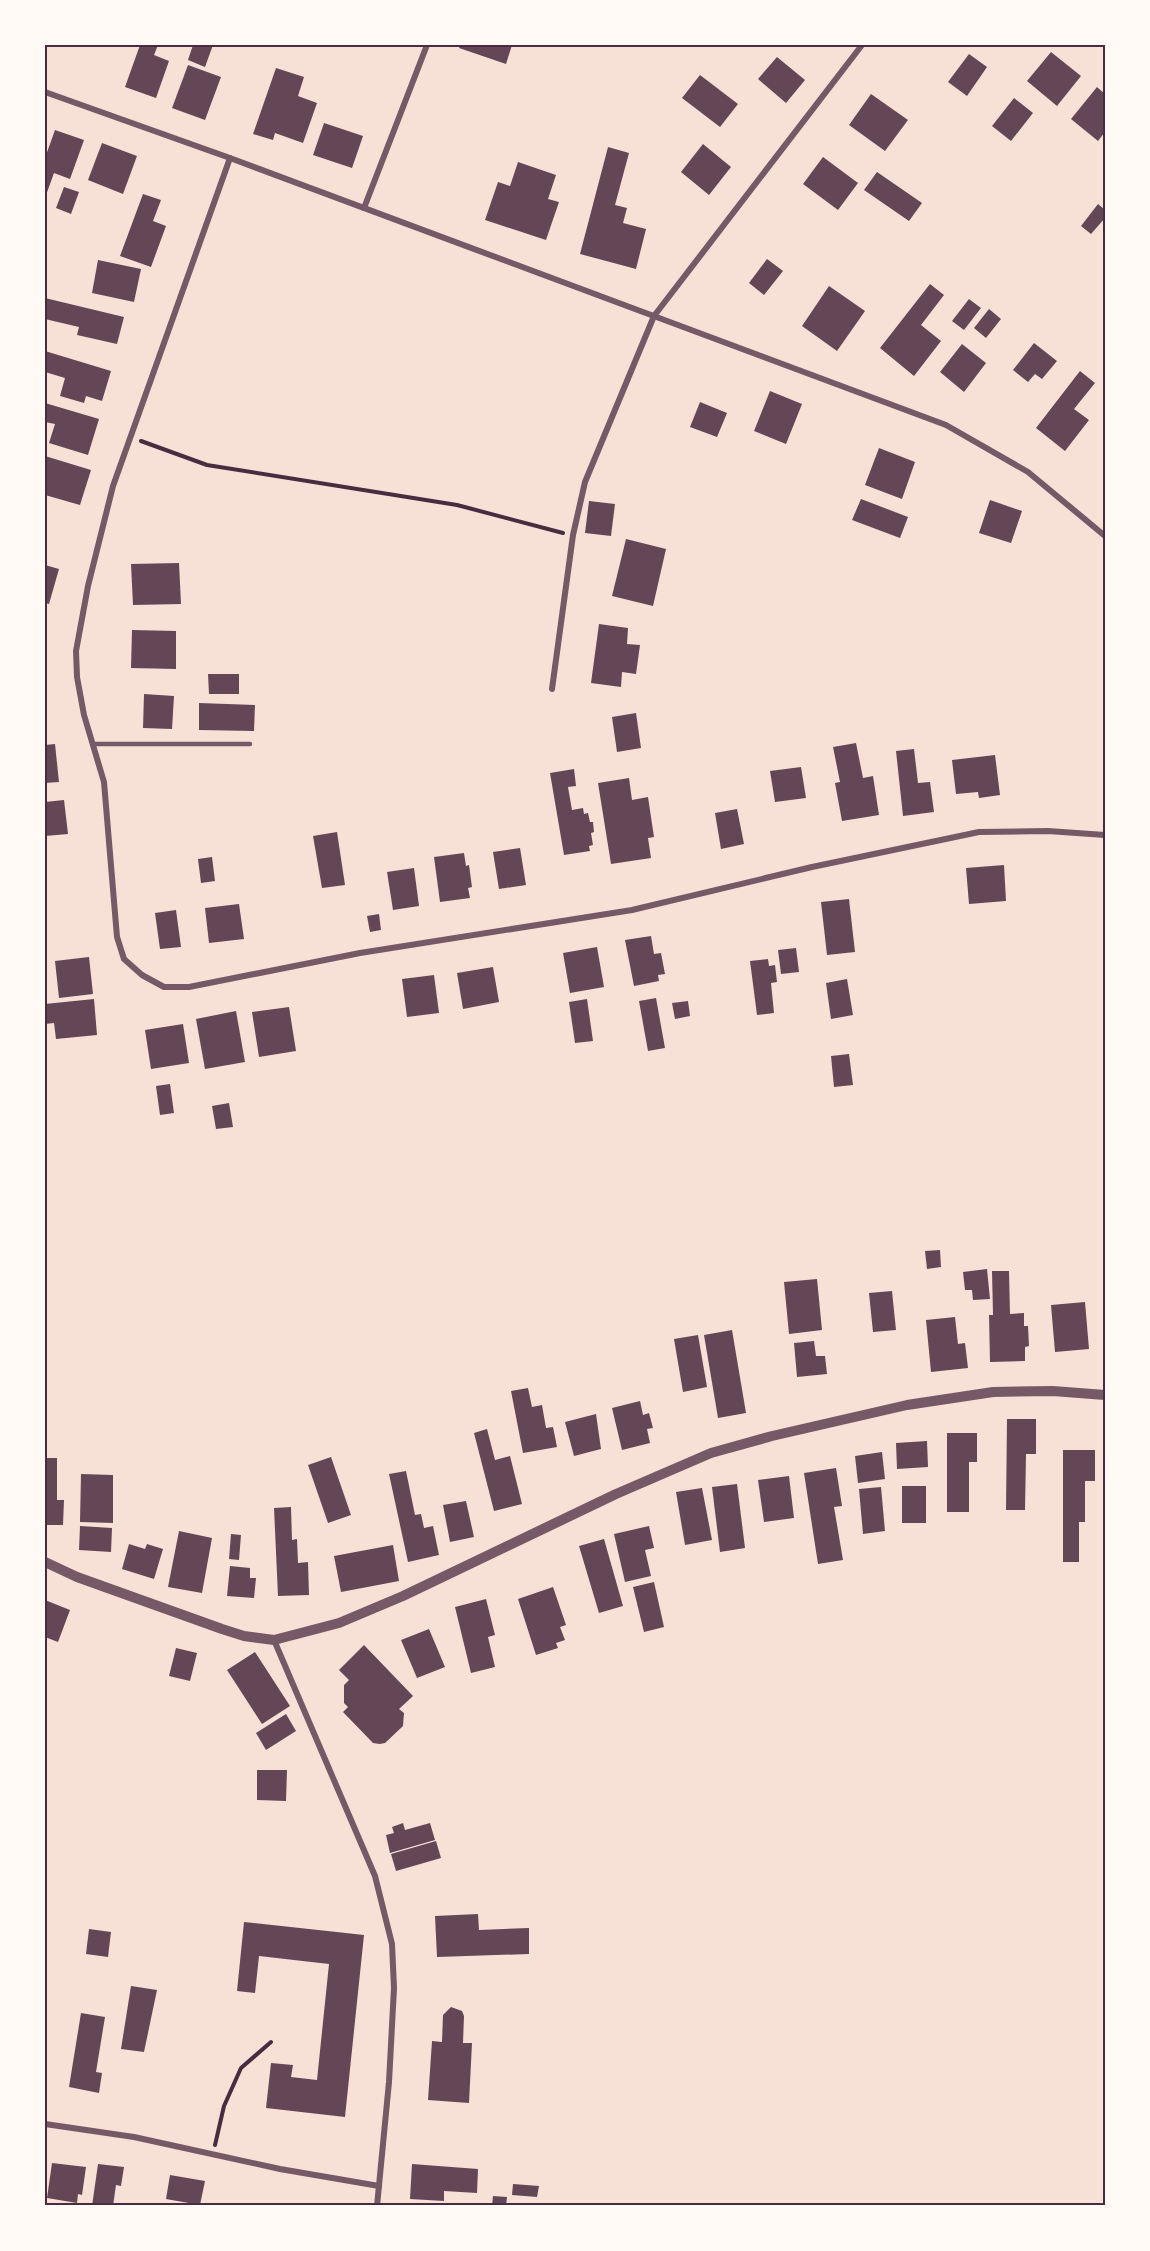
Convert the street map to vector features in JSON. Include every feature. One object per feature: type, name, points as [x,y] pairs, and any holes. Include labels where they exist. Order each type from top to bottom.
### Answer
[{"type":"street","points":[[364,208],[427,45]]},
{"type":"street","points":[[552,689],[573,536],[585,482],[654,316],[862,45]]},
{"type":"street","points":[[45,92],[230,158],[946,425],[1028,472],[1105,536]]},
{"type":"street","points":[[230,158],[112,486],[88,586],[76,651],[77,677],[84,715],[104,782],[117,937],[124,959],[142,975],[164,987],[189,987],[360,953],[632,910],[812,867],[979,832],[1048,831],[1105,835]]},
{"type":"street","points":[[45,1562],[222,1629],[244,1636],[274,1640],[339,1623],[403,1596],[616,1494],[711,1453],[823,1423],[907,1405],[993,1392],[1105,1395]]},
{"type":"street","points":[[274,1640],[375,1876],[392,1944],[394,1988],[377,2206]]},
{"type":"street","points":[[45,2124],[134,2137],[280,2169],[379,2186]]},
{"type":"lane","points":[[94,744],[250,744]]},
{"type":"path","points":[[131,437],[207,465],[457,505],[573,536]]},
{"type":"path","points":[[213,2154],[224,2106],[241,2068],[271,2042]]},
{"type":"building","points":[[140,45],[158,45],[154,55],[169,61],[156,98],[125,87]]},
{"type":"building","points":[[193,45],[213,45],[205,67],[188,60]]},
{"type":"building","points":[[460,45],[512,45],[506,64],[459,48]]},
{"type":"building","points":[[1051,52],[1081,76],[1057,106],[1027,81]]},
{"type":"building","points":[[969,54],[987,67],[967,96],[948,82]]},
{"type":"building","points":[[777,57],[805,80],[786,103],[758,79]]},
{"type":"building","points":[[188,65],[221,77],[205,120],[172,108]]},
{"type":"building","points":[[276,68],[304,77],[298,96],[317,103],[303,143],[275,133],[273,140],[253,134]]},
{"type":"building","points":[[700,75],[738,104],[720,127],[682,98]]},
{"type":"building","points":[[1097,87],[1105,94],[1105,132],[1098,141],[1071,119]]},
{"type":"building","points":[[871,94],[908,120],[885,151],[849,125]]},
{"type":"building","points":[[1014,98],[1033,113],[1011,141],[992,126]]},
{"type":"building","points":[[324,123],[363,136],[352,168],[313,155]]},
{"type":"building","points":[[55,130],[84,140],[70,179],[54,173],[45,198],[45,158]]},
{"type":"building","points":[[102,143],[137,156],[123,194],[88,180]]},
{"type":"building","points":[[703,144],[731,167],[709,195],[681,172]]},
{"type":"building","points":[[608,147],[629,153],[615,205],[627,208],[623,223],[646,229],[636,269],[580,254]]},
{"type":"building","points":[[823,157],[858,183],[838,210],[803,184]]},
{"type":"building","points":[[518,162],[556,175],[548,199],[559,202],[546,240],[485,220],[498,182],[510,186]]},
{"type":"building","points":[[877,172],[922,203],[909,221],[864,190]]},
{"type":"building","points":[[64,187],[79,192],[71,214],[56,208]]},
{"type":"building","points":[[143,194],[161,200],[153,221],[166,226],[151,267],[120,256]]},
{"type":"building","points":[[1098,204],[1105,210],[1105,218],[1091,234],[1081,226]]},
{"type":"building","points":[[767,259],[783,271],[764,295],[749,283]]},
{"type":"building","points":[[98,260],[141,269],[134,302],[92,293]]},
{"type":"building","points":[[930,284],[944,295],[921,325],[941,341],[914,376],[880,348]]},
{"type":"building","points":[[829,286],[865,311],[837,351],[802,326]]},
{"type":"building","points":[[45,298],[124,317],[117,344],[77,335],[79,327],[45,319]]},
{"type":"building","points":[[969,299],[981,308],[964,330],[952,321]]},
{"type":"building","points":[[989,309],[1001,319],[986,338],[974,328]]},
{"type":"building","points":[[1034,343],[1057,361],[1042,379],[1035,374],[1028,382],[1013,370]]},
{"type":"building","points":[[962,344],[986,363],[964,392],[940,372]]},
{"type":"building","points":[[45,351],[111,371],[102,401],[86,396],[84,403],[60,396],[65,378],[45,372]]},
{"type":"building","points":[[1080,371],[1095,383],[1074,409],[1089,420],[1065,451],[1036,428]]},
{"type":"building","points":[[770,391],[802,404],[786,444],[754,431]]},
{"type":"building","points":[[700,402],[727,413],[717,437],[690,427]]},
{"type":"building","points":[[45,403],[99,419],[88,455],[49,443],[55,424],[45,422]]},
{"type":"building","points":[[879,448],[915,462],[902,499],[865,485]]},
{"type":"building","points":[[45,456],[91,470],[80,505],[45,495]]},
{"type":"building","points":[[861,499],[908,517],[900,538],[852,520]]},
{"type":"building","points":[[990,500],[1022,511],[1011,543],[979,533]]},
{"type":"building","points":[[589,501],[615,504],[611,536],[585,533]]},
{"type":"building","points":[[626,539],[666,549],[653,606],[612,596]]},
{"type":"building","points":[[179,563],[181,604],[133,605],[131,564]]},
{"type":"building","points":[[45,565],[59,569],[49,604],[45,603]]},
{"type":"building","points":[[599,624],[628,628],[627,644],[640,645],[636,674],[622,672],[621,687],[591,683]]},
{"type":"building","points":[[132,630],[176,631],[176,669],[131,668]]},
{"type":"building","points":[[208,674],[239,674],[239,694],[209,694]]},
{"type":"building","points":[[144,694],[174,696],[172,729],[143,728]]},
{"type":"building","points":[[199,703],[255,705],[254,731],[199,730]]},
{"type":"building","points":[[636,713],[641,748],[617,752],[612,717]]},
{"type":"building","points":[[856,743],[863,778],[873,776],[879,815],[842,821],[835,783],[840,782],[833,747]]},
{"type":"building","points":[[55,744],[59,782],[45,783],[45,745]]},
{"type":"building","points":[[914,749],[918,783],[930,782],[934,812],[903,816],[896,751]]},
{"type":"building","points":[[995,755],[1000,795],[979,798],[978,792],[956,794],[952,760]]},
{"type":"building","points":[[801,767],[806,798],[775,802],[770,771]]},
{"type":"building","points":[[574,769],[576,786],[568,787],[572,810],[583,808],[584,814],[588,813],[590,822],[593,822],[594,832],[591,833],[593,845],[589,846],[590,851],[564,855],[550,773]]},
{"type":"building","points":[[629,778],[632,800],[648,797],[654,837],[648,838],[651,858],[611,864],[598,783]]},
{"type":"building","points":[[64,800],[68,834],[45,836],[45,802]]},
{"type":"building","points":[[737,809],[744,844],[721,849],[715,813]]},
{"type":"building","points":[[337,832],[345,885],[322,888],[313,836]]},
{"type":"building","points":[[520,848],[526,885],[499,889],[493,852]]},
{"type":"building","points":[[464,853],[466,866],[469,865],[472,887],[468,888],[470,898],[440,902],[434,857]]},
{"type":"building","points":[[212,857],[215,881],[201,883],[198,859]]},
{"type":"building","points":[[1004,865],[1006,901],[969,904],[966,868]]},
{"type":"building","points":[[414,868],[419,906],[393,910],[387,872]]},
{"type":"building","points":[[849,899],[855,952],[827,955],[821,902]]},
{"type":"building","points":[[239,904],[244,939],[209,943],[205,908]]},
{"type":"building","points":[[176,910],[181,947],[160,949],[155,913]]},
{"type":"building","points":[[379,914],[381,930],[370,932],[367,916]]},
{"type":"building","points":[[651,936],[654,954],[661,953],[665,974],[658,975],[659,981],[634,986],[625,940]]},
{"type":"building","points":[[597,947],[604,987],[570,993],[563,953]]},
{"type":"building","points":[[796,948],[799,972],[781,974],[778,950]]},
{"type":"building","points":[[89,957],[93,994],[59,998],[55,961]]},
{"type":"building","points":[[768,959],[769,966],[775,965],[777,982],[771,983],[774,1013],[757,1015],[750,961]]},
{"type":"building","points":[[493,967],[499,1002],[463,1009],[457,973]]},
{"type":"building","points":[[434,975],[439,1013],[407,1017],[402,979]]},
{"type":"building","points":[[847,979],[853,1015],[831,1019],[826,983]]},
{"type":"building","points":[[656,998],[665,1048],[648,1051],[639,1001]]},
{"type":"building","points":[[94,999],[97,1035],[56,1039],[54,1023],[45,1024],[45,1004]]},
{"type":"building","points":[[587,999],[593,1041],[575,1043],[569,1002]]},
{"type":"building","points":[[688,1001],[690,1016],[675,1019],[672,1003]]},
{"type":"building","points":[[289,1007],[296,1051],[259,1057],[252,1012]]},
{"type":"building","points":[[236,1011],[245,1062],[205,1069],[196,1019]]},
{"type":"building","points":[[183,1024],[189,1063],[151,1069],[145,1030]]},
{"type":"building","points":[[849,1054],[853,1085],[834,1087],[831,1056]]},
{"type":"building","points":[[170,1084],[174,1113],[160,1115],[156,1086]]},
{"type":"building","points":[[229,1103],[233,1127],[216,1129],[212,1106]]},
{"type":"building","points":[[940,1250],[941,1267],[927,1269],[925,1251]]},
{"type":"building","points":[[987,1269],[990,1299],[973,1300],[972,1290],[965,1290],[963,1272]]},
{"type":"building","points":[[992,1271],[1009,1271],[1010,1314],[1024,1313],[1024,1326],[1028,1326],[1029,1346],[1025,1347],[1025,1361],[990,1362],[989,1315],[993,1315]]},
{"type":"building","points":[[817,1279],[822,1330],[789,1334],[784,1282]]},
{"type":"building","points":[[892,1291],[896,1330],[873,1332],[869,1293]]},
{"type":"building","points":[[1085,1302],[1089,1349],[1055,1352],[1051,1305]]},
{"type":"building","points":[[955,1317],[958,1344],[965,1343],[968,1368],[931,1372],[926,1320]]},
{"type":"building","points":[[732,1330],[746,1413],[718,1418],[704,1335]]},
{"type":"building","points":[[698,1335],[707,1387],[683,1392],[674,1339]]},
{"type":"building","points":[[814,1341],[816,1356],[825,1356],[827,1374],[797,1377],[794,1343]]},
{"type":"building","points":[[528,1388],[532,1407],[542,1405],[546,1428],[553,1427],[557,1447],[523,1453],[511,1391]]},
{"type":"building","points":[[640,1401],[643,1415],[649,1413],[653,1428],[647,1429],[650,1443],[622,1450],[612,1408]]},
{"type":"building","points":[[596,1414],[601,1449],[574,1456],[565,1422]]},
{"type":"building","points":[[1007,1419],[1036,1419],[1036,1454],[1026,1454],[1025,1510],[1006,1510]]},
{"type":"building","points":[[487,1429],[495,1460],[510,1456],[522,1504],[494,1511],[474,1433]]},
{"type":"building","points":[[947,1433],[977,1433],[977,1462],[969,1462],[969,1512],[947,1512]]},
{"type":"building","points":[[927,1441],[928,1467],[897,1469],[896,1443]]},
{"type":"building","points":[[1063,1450],[1095,1450],[1095,1481],[1085,1481],[1085,1522],[1079,1522],[1079,1562],[1063,1562]]},
{"type":"building","points":[[882,1452],[885,1479],[858,1483],[855,1456]]},
{"type":"building","points":[[331,1457],[351,1515],[328,1523],[308,1465]]},
{"type":"building","points":[[45,1458],[57,1458],[57,1500],[64,1500],[63,1525],[45,1525]]},
{"type":"building","points":[[836,1468],[842,1506],[834,1507],[843,1560],[818,1564],[804,1473]]},
{"type":"building","points":[[406,1471],[415,1515],[421,1514],[424,1528],[433,1526],[439,1555],[408,1562],[389,1474]]},
{"type":"building","points":[[81,1474],[113,1475],[113,1523],[80,1522]]},
{"type":"building","points":[[789,1476],[794,1518],[764,1522],[758,1480]]},
{"type":"building","points":[[737,1484],[745,1548],[720,1552],[712,1487]]},
{"type":"building","points":[[902,1486],[926,1486],[926,1523],[902,1523]]},
{"type":"building","points":[[881,1487],[885,1531],[863,1534],[859,1489]]},
{"type":"building","points":[[702,1488],[712,1540],[685,1545],[676,1492]]},
{"type":"building","points":[[466,1501],[474,1537],[450,1542],[443,1505]]},
{"type":"building","points":[[291,1507],[292,1540],[297,1539],[298,1563],[308,1562],[309,1595],[278,1596],[274,1508]]},
{"type":"building","points":[[80,1526],[112,1528],[111,1552],[79,1550]]},
{"type":"building","points":[[649,1526],[654,1548],[645,1550],[651,1576],[625,1582],[614,1534]]},
{"type":"building","points":[[179,1531],[212,1538],[202,1593],[168,1587]]},
{"type":"building","points":[[231,1534],[241,1535],[239,1560],[229,1559]]},
{"type":"building","points":[[604,1539],[623,1606],[599,1613],[579,1546]]},
{"type":"building","points":[[129,1544],[145,1549],[147,1544],[163,1549],[154,1579],[122,1569]]},
{"type":"building","points":[[393,1545],[399,1581],[341,1592],[334,1556]]},
{"type":"building","points":[[230,1566],[250,1568],[250,1578],[256,1578],[254,1598],[227,1596]]},
{"type":"building","points":[[654,1582],[664,1627],[644,1632],[633,1587]]},
{"type":"building","points":[[553,1587],[566,1625],[560,1627],[565,1640],[556,1643],[558,1648],[536,1655],[518,1599]]},
{"type":"building","points":[[486,1599],[495,1635],[488,1637],[495,1667],[471,1673],[455,1607]]},
{"type":"building","points":[[45,1600],[70,1610],[58,1642],[45,1637]]},
{"type":"building","points":[[429,1629],[445,1667],[417,1678],[401,1640]]},
{"type":"building","points":[[364,1645],[413,1696],[399,1709],[404,1713],[403,1726],[385,1743],[380,1744],[373,1743],[343,1712],[348,1707],[344,1703],[344,1685],[349,1680],[339,1670]]},
{"type":"building","points":[[176,1648],[197,1653],[190,1681],[169,1676]]},
{"type":"building","points":[[255,1652],[290,1706],[262,1724],[227,1670]]},
{"type":"building","points":[[286,1714],[296,1731],[266,1750],[256,1733]]},
{"type":"building","points":[[257,1770],[287,1770],[286,1801],[257,1800]]},
{"type":"building","points":[[403,1823],[405,1830],[430,1823],[435,1840],[390,1853],[386,1835],[394,1833],[392,1827]]},
{"type":"building","points":[[436,1841],[441,1858],[396,1871],[391,1854]]},
{"type":"building","points":[[478,1914],[479,1930],[529,1928],[529,1954],[437,1957],[435,1916]]},
{"type":"building","points":[[244,1922],[364,1935],[345,2117],[266,2108],[271,2063],[293,2065],[291,2077],[317,2080],[329,1964],[259,1956],[255,1993],[237,1991]]},
{"type":"building","points":[[89,1929],[111,1932],[108,1957],[86,1954]]},
{"type":"building","points":[[131,1986],[157,1990],[144,2052],[121,2049]]},
{"type":"building","points":[[451,2007],[462,2011],[464,2016],[463,2043],[472,2043],[469,2103],[428,2100],[432,2041],[442,2042],[443,2015]]},
{"type":"building","points":[[81,2013],[105,2017],[96,2072],[102,2073],[99,2093],[69,2087]]},
{"type":"building","points":[[52,2163],[86,2167],[82,2195],[78,2194],[77,2203],[47,2198]]},
{"type":"building","points":[[98,2164],[124,2167],[121,2186],[116,2185],[113,2206],[92,2206]]},
{"type":"building","points":[[412,2164],[478,2169],[477,2193],[444,2191],[444,2201],[410,2199]]},
{"type":"building","points":[[170,2175],[205,2181],[200,2205],[166,2199]]},
{"type":"building","points":[[513,2184],[539,2186],[537,2197],[512,2195]]},
{"type":"building","points":[[493,2196],[507,2197],[506,2206],[492,2206]]}]
